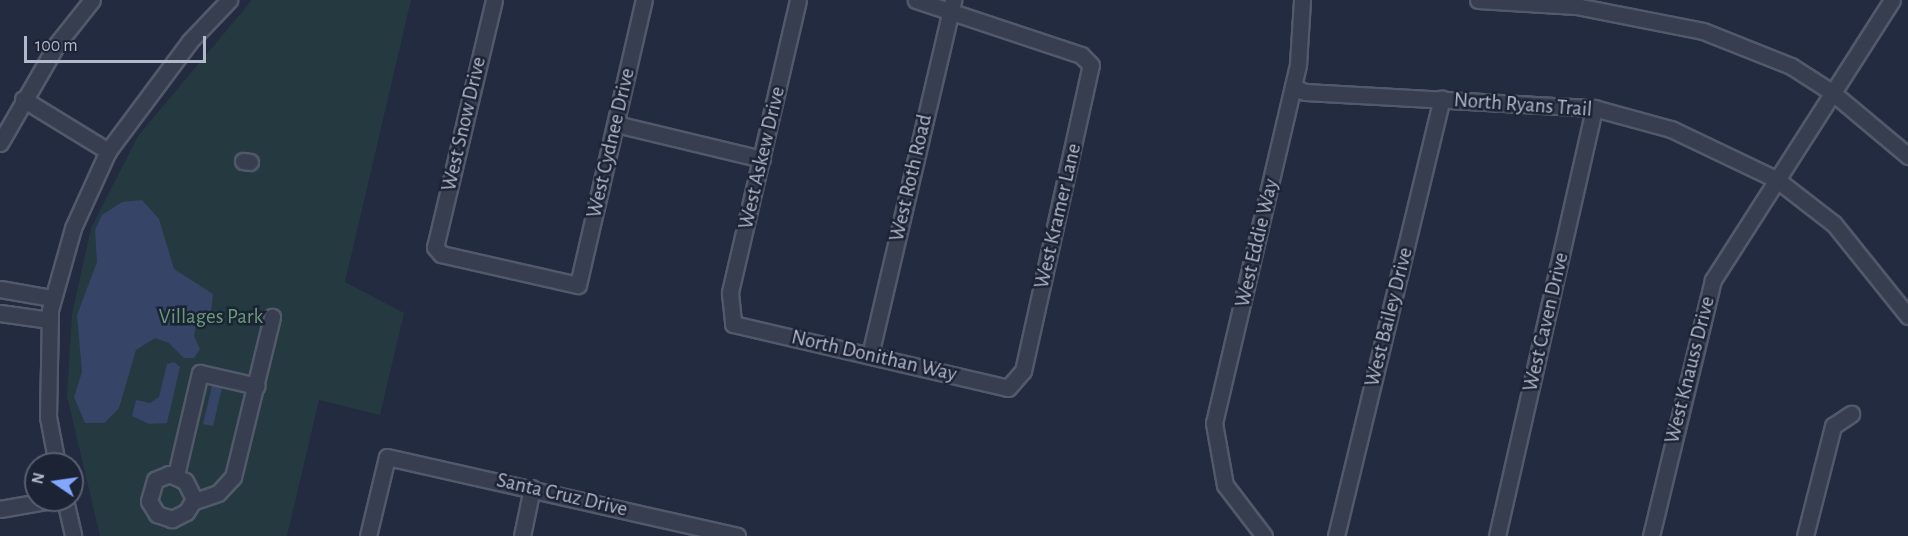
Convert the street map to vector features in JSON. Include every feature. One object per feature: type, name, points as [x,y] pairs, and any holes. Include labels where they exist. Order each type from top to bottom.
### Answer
[{"type":"street","points":[[0,143],[23,99],[92,0]]},
{"type":"street","points":[[55,452],[48,417],[50,320],[52,298],[73,228],[108,151],[190,41],[229,0]]},
{"type":"street","name":"West Snow Drive","points":[[494,0],[435,247],[441,254],[578,285]]},
{"type":"street","name":"West Cydnee Drive","points":[[578,285],[644,0]]},
{"type":"street","name":"West Askew Drive","points":[[730,317],[730,293],[798,0]]},
{"type":"street","points":[[916,0],[951,6]]},
{"type":"street","name":"West Eddie Way","points":[[1264,536],[1225,485],[1214,423],[1293,87],[1302,0]]},
{"type":"street","points":[[1478,0],[1524,1],[1576,6],[1702,31],[1791,66],[1833,93],[1908,156]]},
{"type":"street","name":"West Knauss Drive","points":[[1651,536],[1713,280],[1890,1]]},
{"type":"street","name":"West Kramer Lane","points":[[951,6],[1082,55],[1091,65],[1019,379]]},
{"type":"street","name":"West Roth Road","points":[[870,355],[951,6]]},
{"type":"street","name":"North Ryans Trail","points":[[1293,87],[1305,92],[1594,108],[1671,129],[1776,179],[1834,224],[1908,316]]},
{"type":"street","points":[[23,99],[108,151]]},
{"type":"street","name":"West Bailey Drive","points":[[1336,536],[1442,99]]},
{"type":"street","name":"West Caven Drive","points":[[1497,536],[1594,108]]},
{"type":"street","points":[[616,124],[762,159]]},
{"type":"street","points":[[0,289],[52,298]]},
{"type":"street","points":[[0,313],[50,320]]},
{"type":"street","name":"North Donithan Way","points":[[730,317],[733,324],[1008,388],[1019,379]]},
{"type":"street","points":[[192,501],[218,493],[234,477],[272,318]]},
{"type":"street","points":[[176,475],[200,373],[257,386]]},
{"type":"street","points":[[1805,536],[1833,426],[1851,414]]},
{"type":"street","name":"Santa Cruz Drive","points":[[368,536],[387,457],[532,488],[675,529],[737,536]]},
{"type":"street","points":[[176,475],[189,486],[192,501],[186,512],[172,519],[152,508],[149,501],[155,480],[176,475]]},
{"type":"street","points":[[522,536],[532,488]]},
{"type":"street","points":[[0,509],[24,505]]},
{"type":"street","points":[[68,512],[73,536]]},
{"type":"green space","name":"Villages Park","points":[[252,0],[411,0],[345,282],[404,313],[380,415],[319,400],[287,536],[100,536],[84,468],[84,452],[80,452],[67,396],[72,314],[91,228],[138,136]]},
{"type":"water","points":[[142,200],[159,219],[174,269],[213,294],[211,313],[197,320],[194,336],[200,349],[194,358],[184,358],[169,343],[155,338],[136,350],[119,408],[104,423],[85,423],[74,397],[82,372],[77,315],[97,262],[95,230],[102,215],[122,202]]},
{"type":"water","points":[[174,362],[180,367],[167,423],[149,424],[132,416],[136,400],[150,403],[159,397],[167,364]]},
{"type":"water","points":[[212,386],[222,388],[213,426],[203,424]]}]
